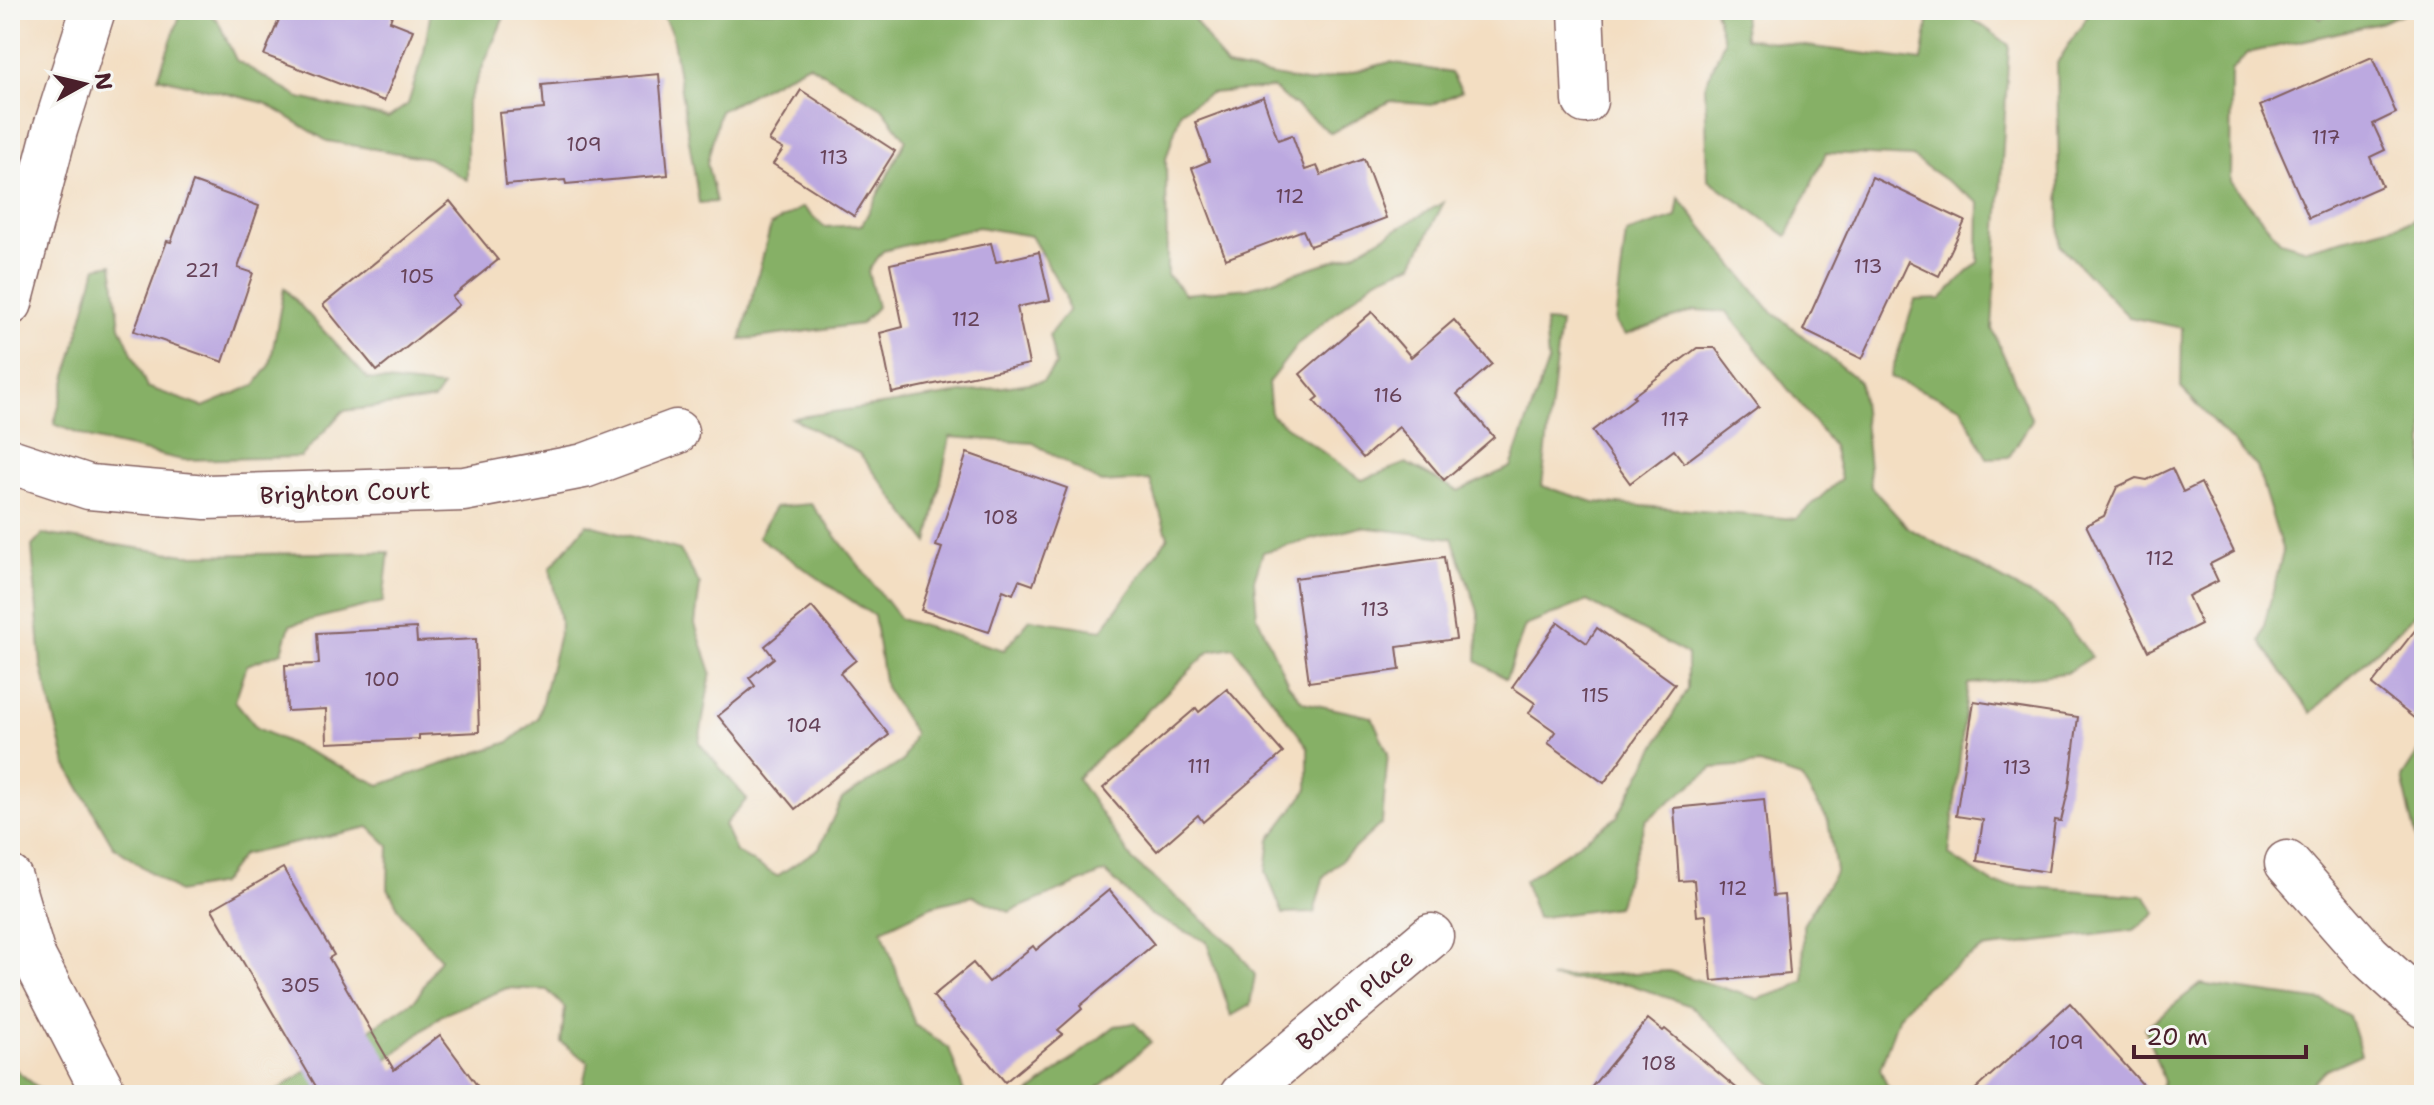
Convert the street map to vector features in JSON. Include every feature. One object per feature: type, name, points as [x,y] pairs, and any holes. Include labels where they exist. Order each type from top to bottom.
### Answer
[{"type":"street","points":[[10,303],[55,130],[93,10]]},
{"type":"street","points":[[1581,10],[1585,101]]},
{"type":"street","name":"Brighton Court","points":[[10,461],[89,487],[206,497],[464,489],[584,466],[676,432]]},
{"type":"street","points":[[2287,863],[2369,956],[2424,1006]]},
{"type":"street","points":[[10,878],[22,963],[105,1095]]},
{"type":"street","name":"Bolton Place","points":[[1242,1095],[1431,936]]},
{"type":"green space","points":[[182,10],[200,10],[217,19],[236,60],[300,98],[388,118],[408,104],[424,52],[431,10],[507,10],[467,104],[467,180],[428,158],[327,141],[265,103],[158,77]]},
{"type":"green space","points":[[660,10],[1188,10],[1227,67],[1311,83],[1390,62],[1451,73],[1462,91],[1432,105],[1390,101],[1331,133],[1272,88],[1211,93],[1181,111],[1166,159],[1167,275],[1185,294],[1249,288],[1353,254],[1444,202],[1413,264],[1376,279],[1298,344],[1268,383],[1271,415],[1362,480],[1406,463],[1458,491],[1511,467],[1548,362],[1545,322],[1560,323],[1542,486],[1594,502],[1796,519],[1841,479],[1833,446],[1727,312],[1695,310],[1625,335],[1615,323],[1626,233],[1676,217],[1679,198],[1768,308],[1860,382],[1871,487],[1908,528],[2053,607],[2092,657],[2066,673],[1968,684],[1949,855],[1994,884],[2145,896],[2156,913],[2134,930],[1982,949],[1926,986],[1899,1015],[1880,1069],[1891,1095],[1783,1095],[1691,1006],[1629,984],[1549,978],[1669,971],[1758,999],[1789,989],[1804,980],[1803,925],[1836,871],[1828,820],[1801,778],[1760,764],[1713,768],[1646,820],[1617,907],[1537,918],[1524,881],[1617,817],[1687,689],[1687,654],[1587,601],[1525,626],[1506,679],[1477,661],[1479,614],[1452,538],[1361,527],[1263,552],[1254,580],[1257,616],[1288,684],[1303,702],[1372,717],[1388,753],[1382,823],[1324,876],[1314,913],[1283,914],[1266,872],[1270,839],[1308,789],[1308,747],[1233,647],[1210,651],[1077,778],[1133,861],[1235,947],[1255,975],[1250,1005],[1231,1016],[1207,942],[1151,915],[1105,872],[1009,912],[973,896],[932,906],[882,930],[915,1025],[949,1048],[965,1095],[569,1095],[583,1084],[588,1062],[561,1042],[565,1008],[547,990],[507,988],[442,1015],[343,1095],[270,1095],[416,999],[440,958],[402,915],[388,888],[389,846],[369,827],[242,855],[220,884],[178,892],[113,846],[66,764],[41,665],[32,546],[43,534],[185,555],[389,552],[383,602],[290,625],[282,652],[247,665],[235,701],[257,728],[380,785],[509,742],[538,718],[561,626],[550,568],[587,524],[680,550],[700,585],[695,624],[711,672],[699,743],[747,799],[724,825],[736,852],[777,876],[819,848],[842,799],[903,761],[914,733],[885,687],[874,616],[758,537],[775,507],[811,504],[900,619],[1004,650],[1030,619],[1102,630],[1168,537],[1150,480],[1101,483],[1033,443],[950,437],[928,543],[860,454],[792,418],[1043,381],[1056,365],[1049,335],[1068,311],[1065,294],[1031,236],[978,227],[883,251],[868,271],[877,307],[861,324],[741,340],[771,225],[803,207],[824,227],[862,225],[906,140],[882,108],[808,64],[720,111],[707,163],[716,202],[699,203],[672,34]]},
{"type":"green space","points":[[1715,10],[1743,10],[1745,38],[1922,61],[1930,10],[1954,12],[1981,24],[2009,45],[1992,329],[2032,420],[2009,457],[1987,458],[1961,407],[1890,377],[1915,300],[1941,299],[1978,262],[1979,203],[1912,157],[1826,153],[1787,236],[1708,179],[1705,86],[1724,41]]},
{"type":"green space","points":[[2091,10],[2311,10],[2321,18],[2334,10],[2411,10],[2380,23],[2248,53],[2231,71],[2230,181],[2280,241],[2306,249],[2411,221],[2424,206],[2424,606],[2311,713],[2260,641],[2283,552],[2257,467],[2181,388],[2182,328],[2129,317],[2060,245],[2057,63]]},
{"type":"green space","points":[[112,264],[120,326],[147,387],[203,407],[255,385],[270,365],[284,288],[368,379],[443,387],[434,400],[343,411],[301,457],[182,460],[91,439],[54,424],[96,267]]},
{"type":"green space","points":[[2420,750],[2424,750],[2424,871],[2402,778]]},
{"type":"green space","points":[[2200,984],[2323,1001],[2349,1016],[2361,1054],[2326,1070],[2299,1095],[2155,1095],[2164,1082],[2145,1028]]},
{"type":"green space","points":[[1135,1023],[1151,1042],[1090,1095],[1027,1095],[1115,1026]]},
{"type":"green space","points":[[10,1065],[47,1095],[10,1095]]},
{"type":"building","points":[[283,10],[394,10],[390,21],[413,30],[384,101],[264,55]]},
{"type":"building","points":[[2372,57],[2396,113],[2373,124],[2385,150],[2370,157],[2382,186],[2309,218],[2260,106]]},
{"type":"building","points":[[659,74],[668,175],[566,184],[565,180],[506,185],[499,113],[544,109],[542,85]]},
{"type":"building","points":[[801,90],[895,151],[854,216],[773,164],[783,149],[769,141]]},
{"type":"building","points":[[1263,97],[1278,140],[1292,135],[1305,170],[1317,166],[1321,175],[1364,159],[1386,218],[1310,246],[1303,230],[1226,259],[1192,168],[1209,161],[1195,122]]},
{"type":"building","points":[[1872,177],[1965,221],[1939,276],[1908,261],[1862,359],[1803,330]]},
{"type":"building","points":[[193,182],[259,206],[238,268],[253,273],[223,362],[134,331],[167,241],[171,242]]},
{"type":"building","points":[[450,201],[498,260],[452,297],[459,305],[377,371],[323,305]]},
{"type":"building","points":[[991,243],[996,262],[1039,252],[1050,300],[1017,307],[1029,364],[892,393],[880,333],[903,327],[890,264]]},
{"type":"building","points":[[1372,312],[1411,357],[1454,320],[1492,364],[1457,394],[1494,437],[1444,480],[1399,427],[1363,458],[1314,401],[1319,397],[1300,374]]},
{"type":"building","points":[[1697,348],[1715,348],[1759,407],[1684,463],[1674,450],[1630,483],[1592,431]]},
{"type":"building","points":[[967,453],[1067,488],[1033,585],[1019,580],[1013,594],[1003,590],[989,632],[921,610],[942,548],[936,546]]},
{"type":"building","points":[[2172,468],[2183,492],[2201,483],[2234,552],[2210,564],[2218,581],[2188,596],[2201,624],[2148,651],[2086,525],[2104,516],[2117,487],[2136,478],[2147,480]]},
{"type":"building","points":[[1444,557],[1456,639],[1397,647],[1400,670],[1309,682],[1295,578]]},
{"type":"building","points":[[812,607],[856,660],[840,673],[889,735],[795,809],[718,716],[755,686],[749,678],[774,658],[765,646]]},
{"type":"building","points":[[2424,619],[2424,726],[2372,685]]},
{"type":"building","points":[[1558,622],[1587,643],[1597,628],[1675,684],[1604,783],[1548,743],[1556,732],[1529,713],[1535,703],[1512,687]]},
{"type":"building","points":[[416,628],[417,642],[476,639],[479,732],[419,735],[419,739],[327,743],[326,709],[287,711],[285,665],[319,664],[317,633]]},
{"type":"building","points":[[1227,689],[1283,753],[1203,822],[1198,815],[1157,851],[1103,788],[1196,708],[1199,712]]},
{"type":"building","points":[[1974,701],[2078,717],[2069,787],[2061,821],[2055,820],[2048,872],[1977,861],[1983,820],[1956,816]]},
{"type":"building","points":[[1764,799],[1773,896],[1784,895],[1790,974],[1712,981],[1706,915],[1697,916],[1694,880],[1679,881],[1674,808]]},
{"type":"building","points":[[283,868],[334,955],[329,958],[394,1070],[440,1035],[484,1095],[321,1095],[212,909]]},
{"type":"building","points":[[1109,890],[1154,944],[1080,1006],[1082,1009],[1058,1030],[1063,1034],[1005,1082],[933,996],[973,963],[989,982],[1033,946],[1036,950]]},
{"type":"building","points":[[2070,1003],[2152,1095],[1969,1095]]},
{"type":"building","points":[[1648,1019],[1663,1031],[1665,1029],[1745,1095],[1585,1095]]}]
